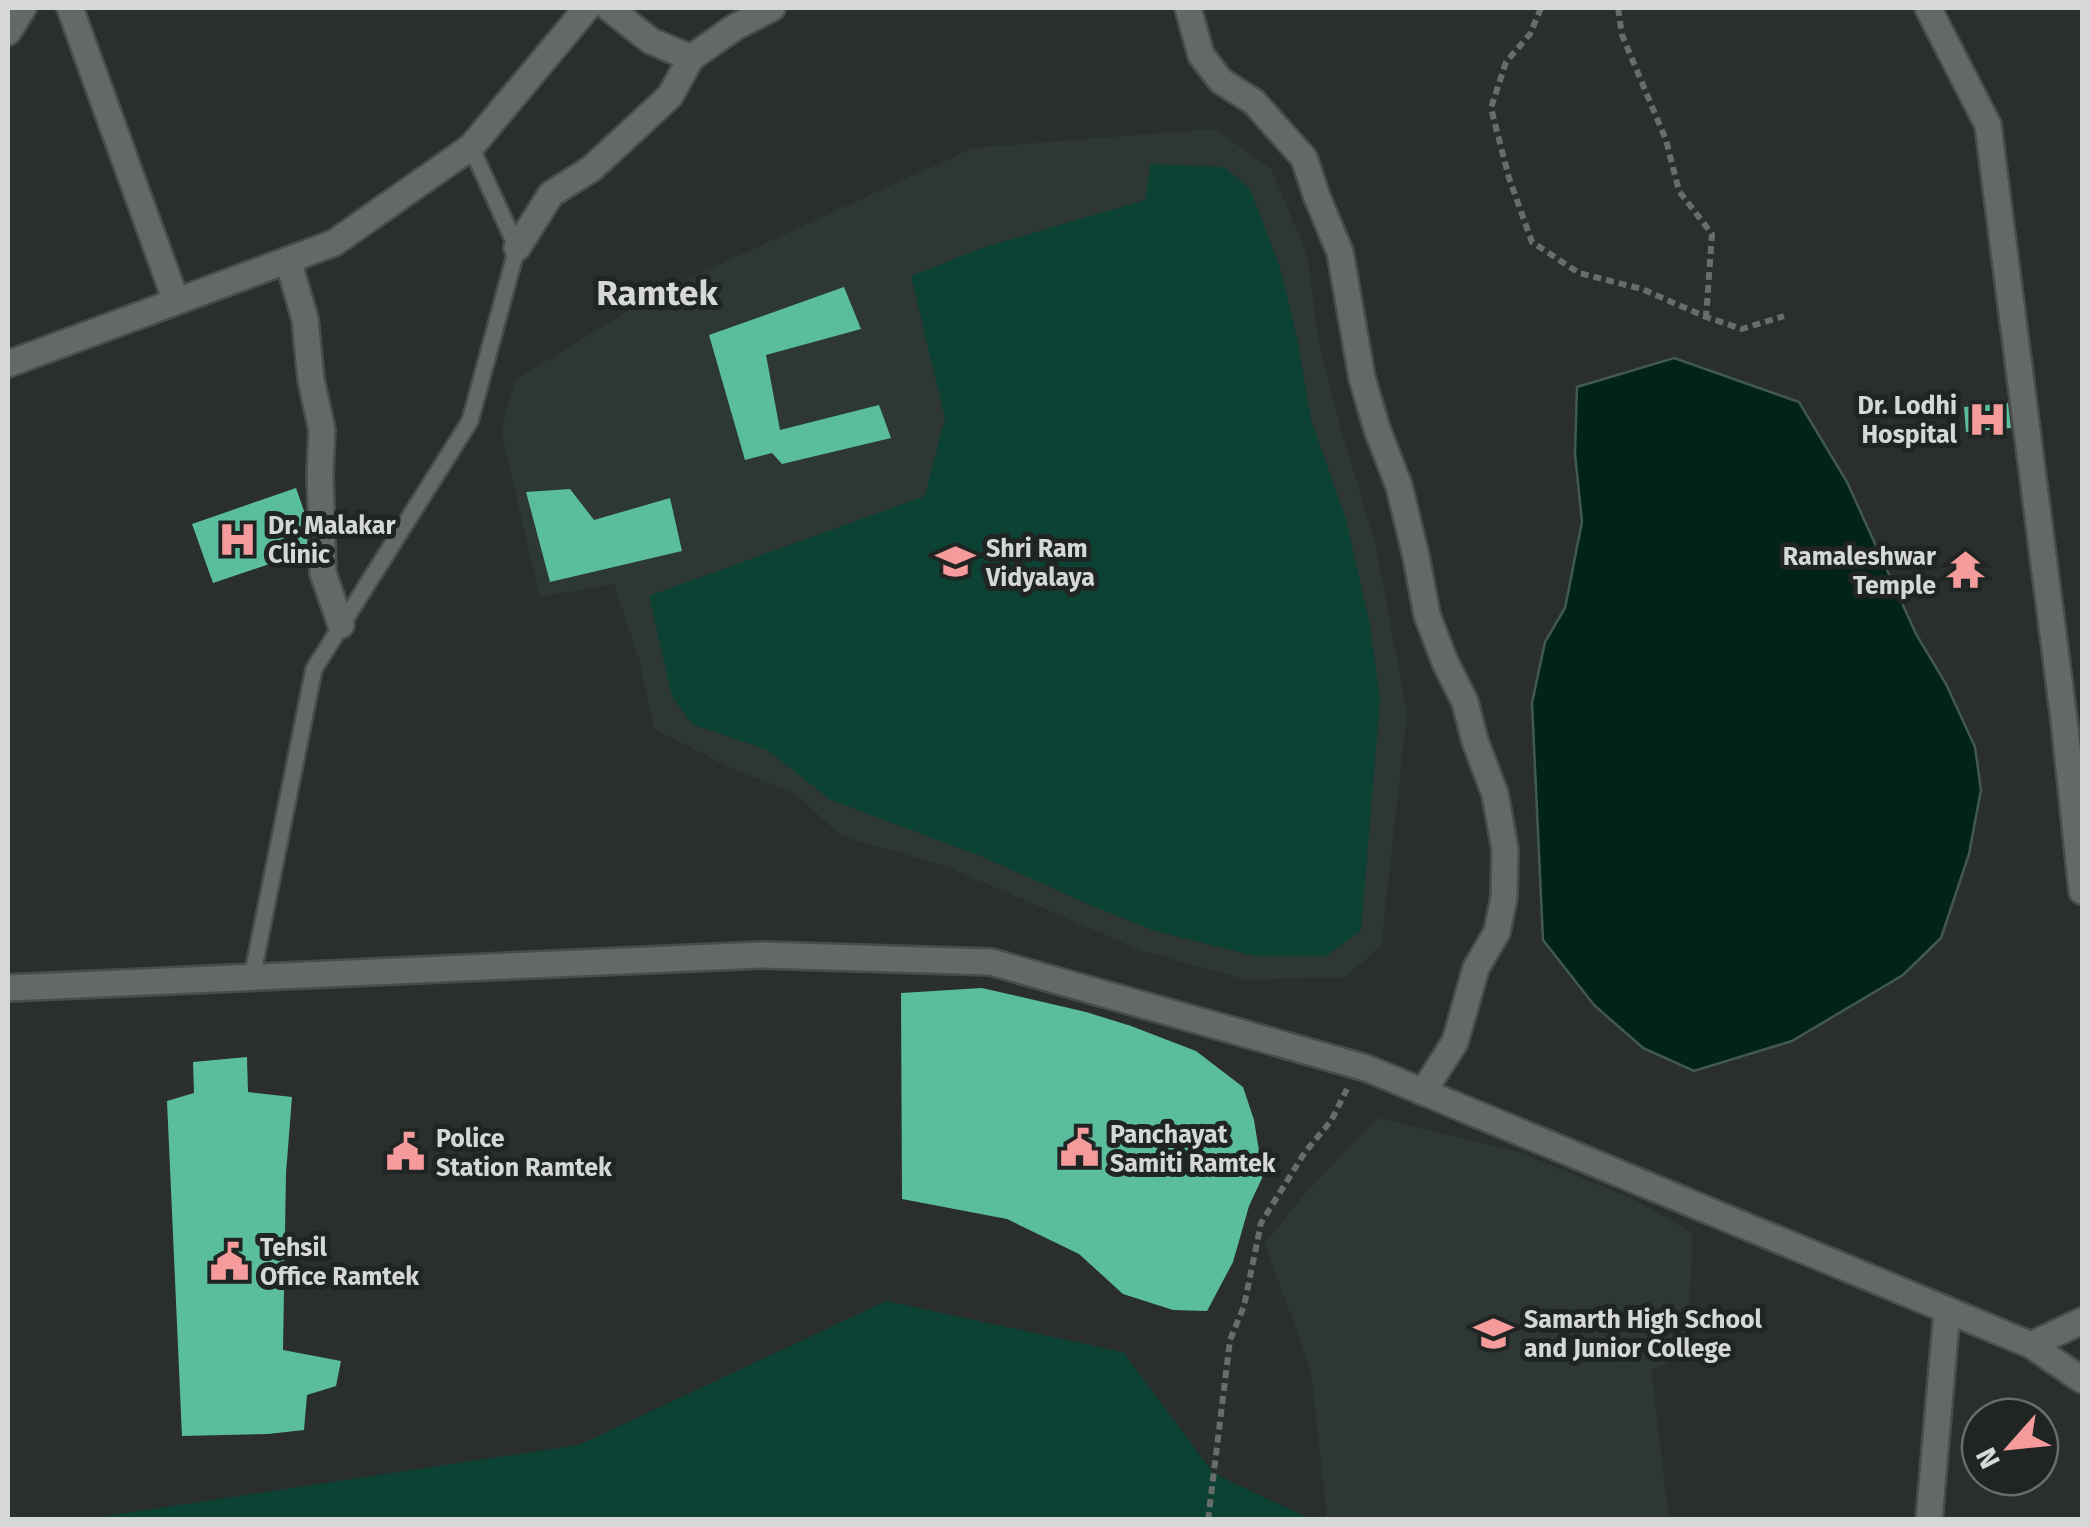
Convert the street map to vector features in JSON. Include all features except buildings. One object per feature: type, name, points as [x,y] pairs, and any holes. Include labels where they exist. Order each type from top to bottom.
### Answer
[{"type":"street","points":[[8,32],[23,8]]},
{"type":"street","points":[[70,8],[176,302]]},
{"type":"street","points":[[8,364],[334,243],[471,147],[587,8]]},
{"type":"street","points":[[609,8],[651,41],[691,58]]},
{"type":"street","points":[[517,248],[551,194],[591,169],[670,96],[691,58],[772,8]]},
{"type":"street","points":[[1188,8],[1201,55],[1221,82],[1254,102],[1304,158],[1340,252],[1362,378],[1376,430],[1399,486],[1427,615],[1465,702],[1496,794],[1505,848],[1504,897],[1497,932],[1476,968],[1455,1042],[1423,1092]]},
{"type":"street","points":[[1928,8],[1988,126],[2082,891]]},
{"type":"street","points":[[288,260],[305,319],[311,380],[322,430],[323,573],[342,626]]},
{"type":"street","points":[[8,988],[762,955],[992,962],[1360,1066],[2031,1345],[2082,1380]]},
{"type":"street","points":[[1929,1520],[1948,1310]]},
{"type":"street","points":[[2031,1345],[2082,1321]]},
{"type":"lane","points":[[252,978],[314,669],[470,421],[517,248],[471,147]]},
{"type":"path","points":[[1541,8],[1530,34],[1506,62],[1491,108],[1509,178],[1532,242],[1579,273],[1642,288],[1742,329],[1784,316]]},
{"type":"path","points":[[1618,8],[1622,35],[1666,140],[1679,190],[1712,234],[1706,317]]},
{"type":"path","points":[[1208,1520],[1230,1340],[1244,1306],[1261,1224],[1330,1121],[1360,1066]]},
{"type":"shaded area","name":"Shri Ram Vidyalaya","points":[[1214,129],[1271,168],[1307,254],[1319,343],[1375,541],[1407,713],[1381,946],[1345,977],[1246,980],[1143,951],[945,866],[841,836],[796,794],[726,766],[654,729],[639,659],[614,584],[540,597],[501,432],[515,380],[657,293],[973,148]]},
{"type":"shaded area","name":"Shri Ram Vidyalaya","points":[[1151,164],[1224,167],[1250,189],[1280,267],[1311,419],[1346,520],[1370,625],[1380,700],[1361,930],[1326,956],[1255,956],[1155,931],[983,857],[831,800],[767,750],[692,724],[672,696],[649,596],[925,496],[945,418],[911,276],[985,247],[1145,200]]},
{"type":"shaded area","points":[[1674,358],[1799,402],[1847,482],[1916,634],[1946,684],[1975,747],[1981,790],[1969,854],[1941,938],[1903,975],[1792,1041],[1694,1071],[1643,1048],[1594,1005],[1543,940],[1532,703],[1545,642],[1565,608],[1582,522],[1575,454],[1577,387]]},
{"type":"shaded area","name":"Samarth High School and Junior College","points":[[1378,1118],[1516,1151],[1635,1200],[1693,1233],[1691,1355],[1651,1369],[1669,1519],[1327,1519],[1311,1371],[1265,1244],[1305,1193]]},
{"type":"shaded area","points":[[886,1301],[1123,1352],[1213,1473],[1310,1519],[86,1519],[579,1445]]},
{"type":"place","name":"Dr. Lodhi Hospital","points":[[1987,419]]},
{"type":"place","name":"Dr. Malakar Clinic","points":[[238,539]]},
{"type":"place","name":"Shri Ram Vidyalaya","points":[[956,562]]},
{"type":"place","name":"Ramaleshwar Temple","points":[[1966,570]]},
{"type":"place","name":"Panchayat Samiti Ramtek","points":[[1080,1148]]},
{"type":"place","name":"Police Station Ramtek","points":[[406,1152]]},
{"type":"place","name":"Tehsil Office Ramtek","points":[[230,1261]]},
{"type":"place","name":"Samarth High School and Junior College","points":[[1494,1333]]},
{"type":"district","name":"Ramtek","points":[[657,293]]}]
